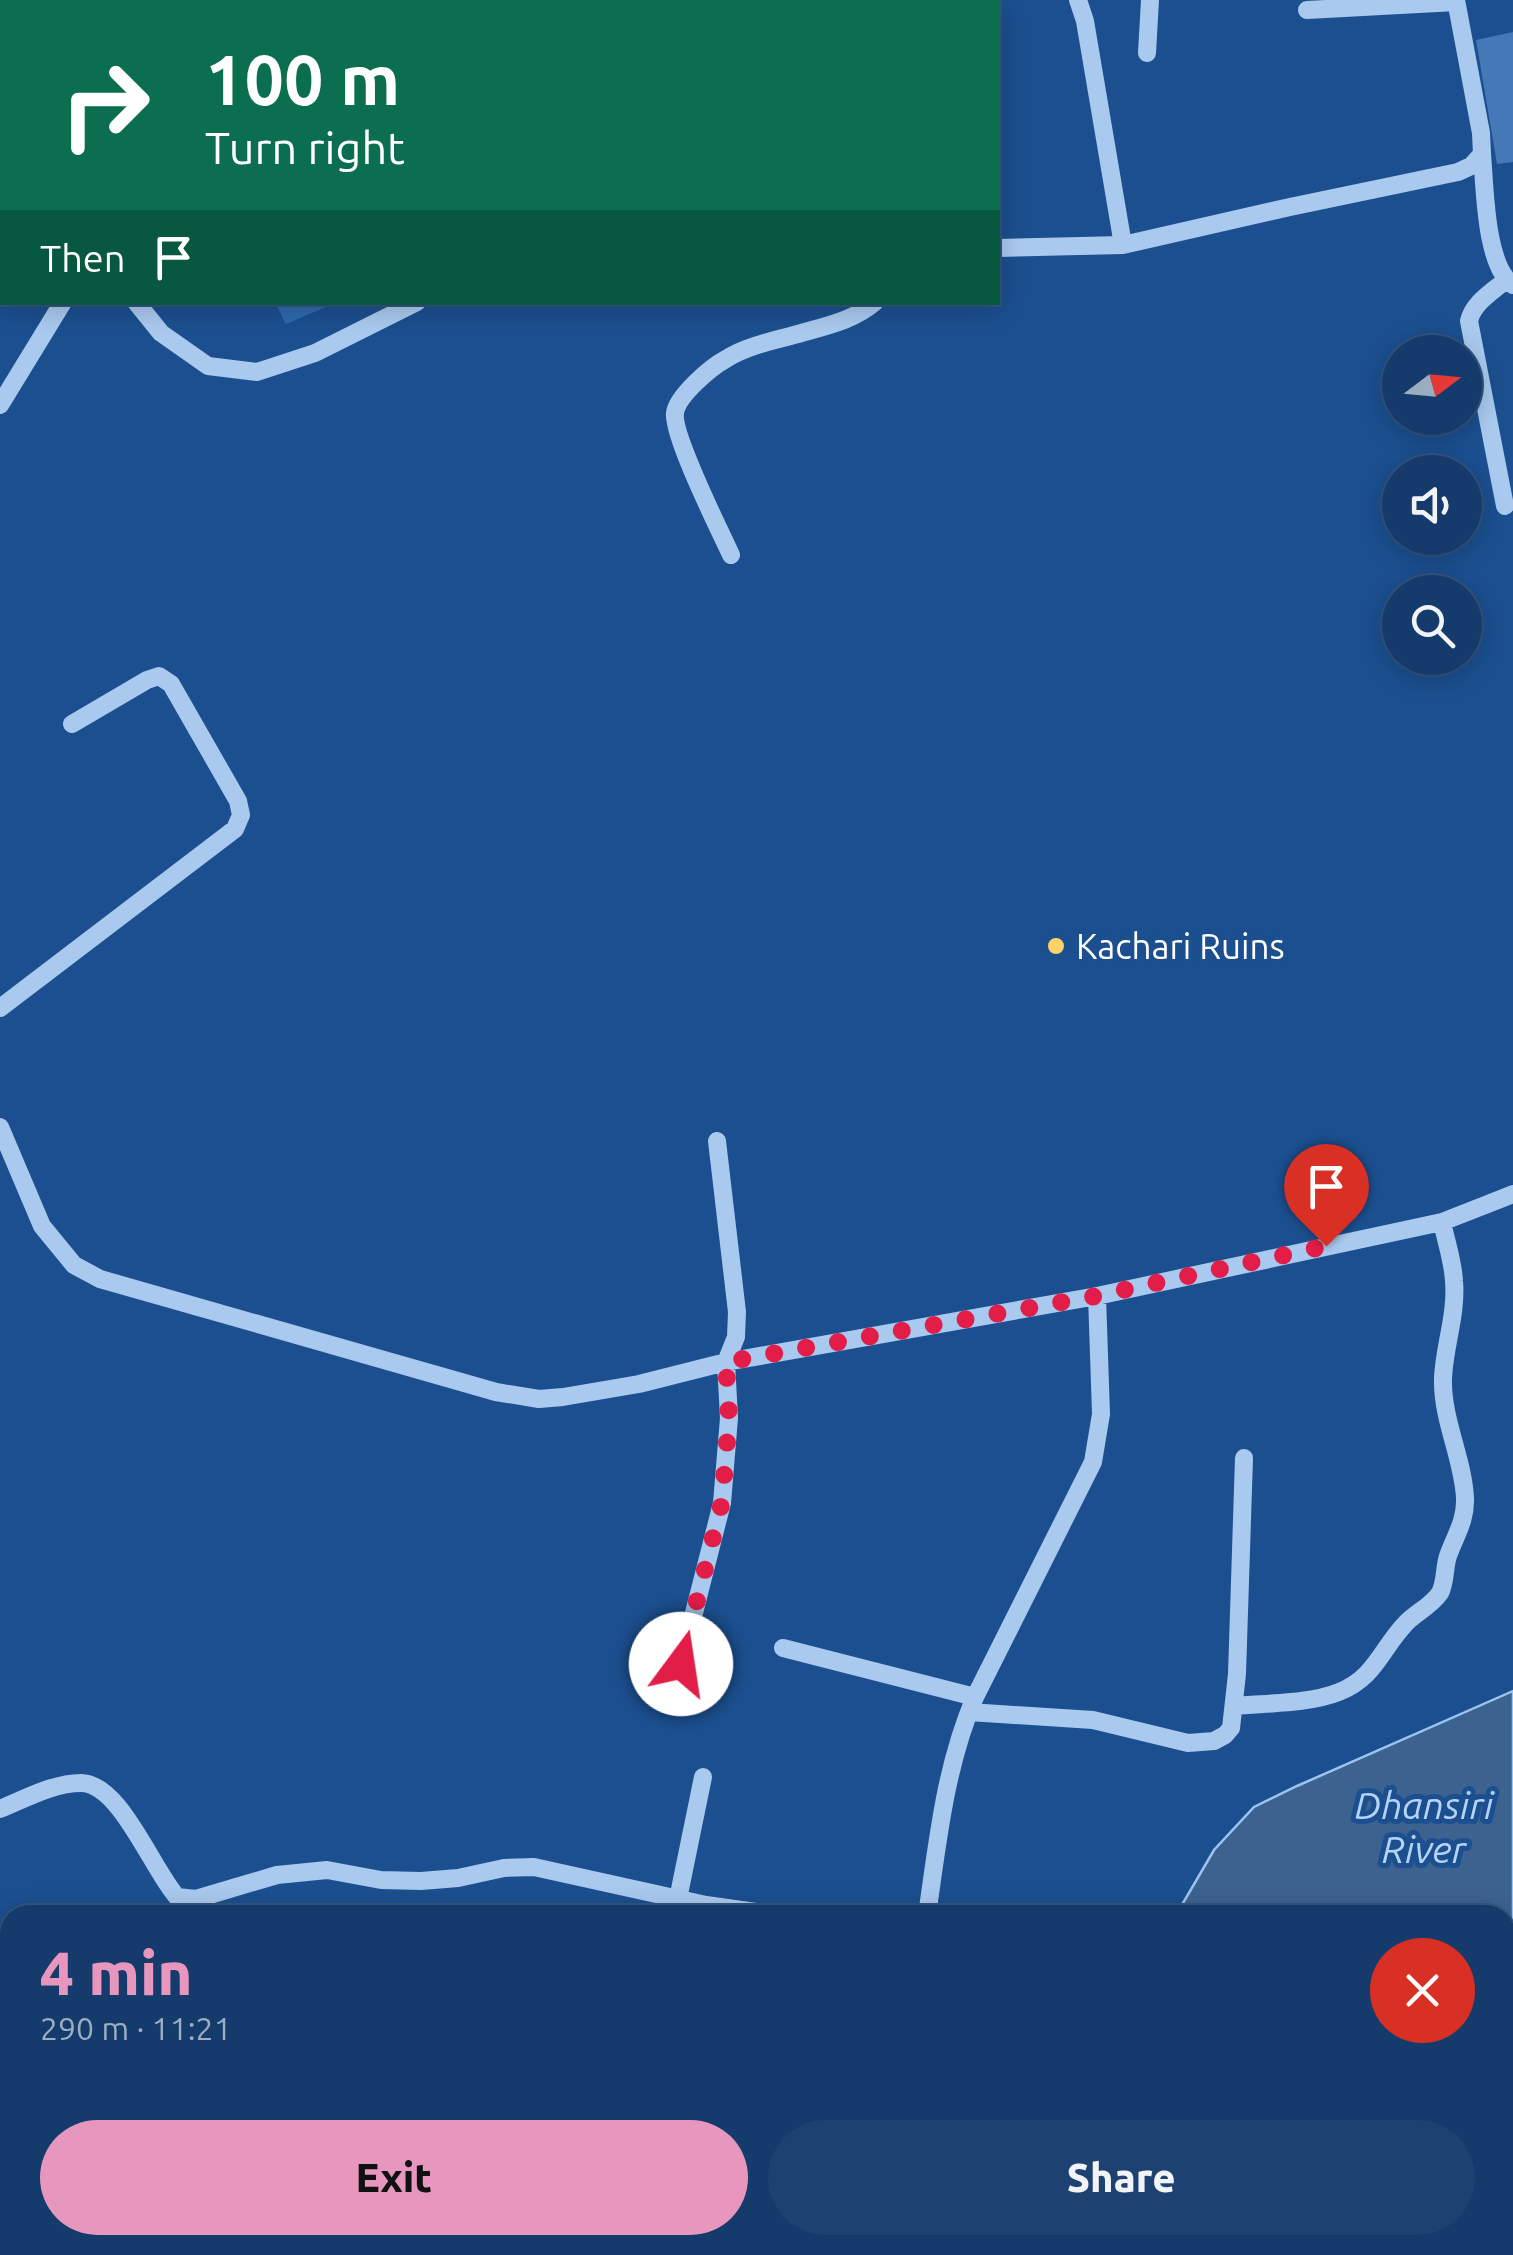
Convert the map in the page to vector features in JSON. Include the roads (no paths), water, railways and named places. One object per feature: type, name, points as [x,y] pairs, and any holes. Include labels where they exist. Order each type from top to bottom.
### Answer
[{"type":"street","points":[[1078,0],[1085,21],[1124,245]]},
{"type":"street","points":[[1146,53],[1150,0]]},
{"type":"street","points":[[1306,10],[1456,1],[1480,134],[1492,252],[1510,283],[1478,305],[1469,322],[1505,506]]},
{"type":"street","points":[[1000,248],[1124,245],[1458,172],[1482,154]]},
{"type":"street","points":[[0,405],[61,305]]},
{"type":"street","points":[[138,305],[161,332],[208,366],[256,372],[315,353],[411,305]]},
{"type":"street","points":[[732,555],[678,430],[674,414],[682,396],[726,358],[832,325],[872,305]]},
{"type":"street","points":[[0,1008],[235,830],[241,816],[238,801],[170,684],[160,676],[72,724]]},
{"type":"street","points":[[0,1127],[42,1226],[74,1265],[100,1279],[496,1392],[539,1399],[639,1384],[726,1362],[1096,1296],[1442,1222],[1513,1194]]},
{"type":"street","points":[[681,1664],[722,1502],[729,1418],[726,1362],[736,1337],[737,1312],[717,1140]]},
{"type":"street","points":[[1234,1706],[1323,1697],[1355,1684],[1381,1659],[1396,1634],[1427,1607],[1444,1582],[1446,1560],[1460,1532],[1465,1499],[1444,1401],[1454,1281],[1442,1222]]},
{"type":"street","points":[[928,1905],[944,1797],[959,1736],[1093,1462],[1101,1414],[1096,1296]]},
{"type":"street","points":[[783,1648],[972,1704],[1092,1720],[1188,1743],[1214,1741],[1231,1728],[1238,1674],[1244,1458]]},
{"type":"street","points":[[678,1899],[703,1776]]},
{"type":"street","points":[[0,1810],[55,1787],[83,1782],[101,1788],[116,1802],[177,1897],[196,1899],[278,1875],[327,1870],[381,1880],[422,1881],[534,1867],[716,1905]]},
{"type":"water","name":"Dhansiri River","points":[[1513,1691],[1513,1905],[1182,1905],[1214,1850],[1254,1807]]},
{"type":"place","name":"Kachari Ruins","points":[[1056,946]]}]
